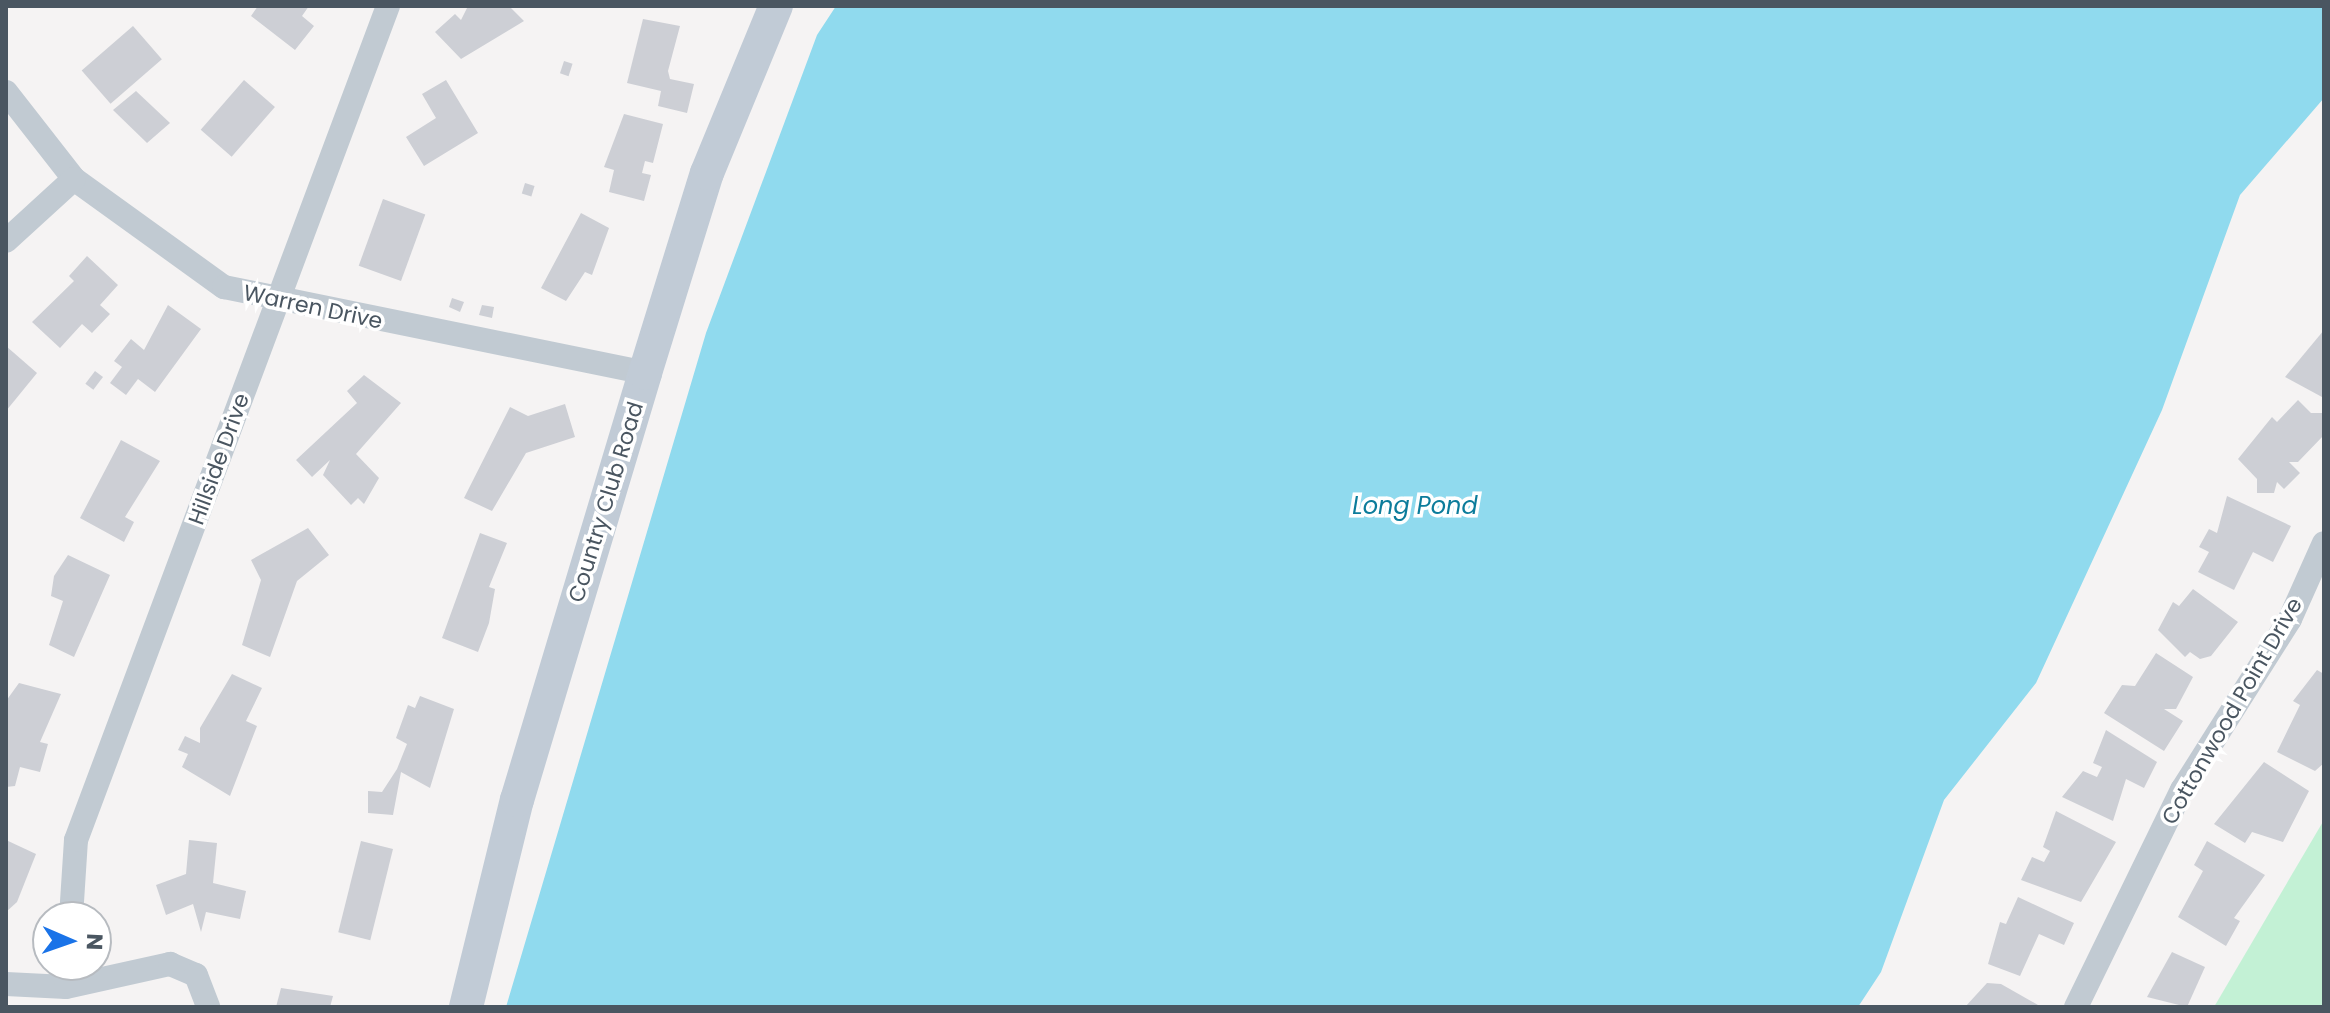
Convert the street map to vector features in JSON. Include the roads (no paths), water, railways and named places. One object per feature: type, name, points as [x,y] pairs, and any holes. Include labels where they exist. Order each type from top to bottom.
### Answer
[{"type":"street","name":"Hillside Drive","points":[[72,901],[76,840],[274,302],[388,6]]},
{"type":"street","name":"Country Club Road","points":[[466,1007],[517,800],[645,373],[707,173],[776,6]]},
{"type":"street","name":"Warren Drive","points":[[6,92],[74,179],[224,287],[274,302],[645,373]]},
{"type":"street","points":[[6,241],[74,179]]},
{"type":"street","name":"Cottonwood Point Drive","points":[[2076,1007],[2182,790],[2290,619],[2324,543]]},
{"type":"street","points":[[112,971],[170,964],[196,975],[208,1007]]},
{"type":"street","points":[[6,984],[32,981]]},
{"type":"water","name":"Long Pond","points":[[836,6],[2324,6],[2324,98],[2240,195],[2162,410],[2036,683],[1944,800],[1881,972],[1858,1007],[506,1007],[706,333],[817,35]]}]
